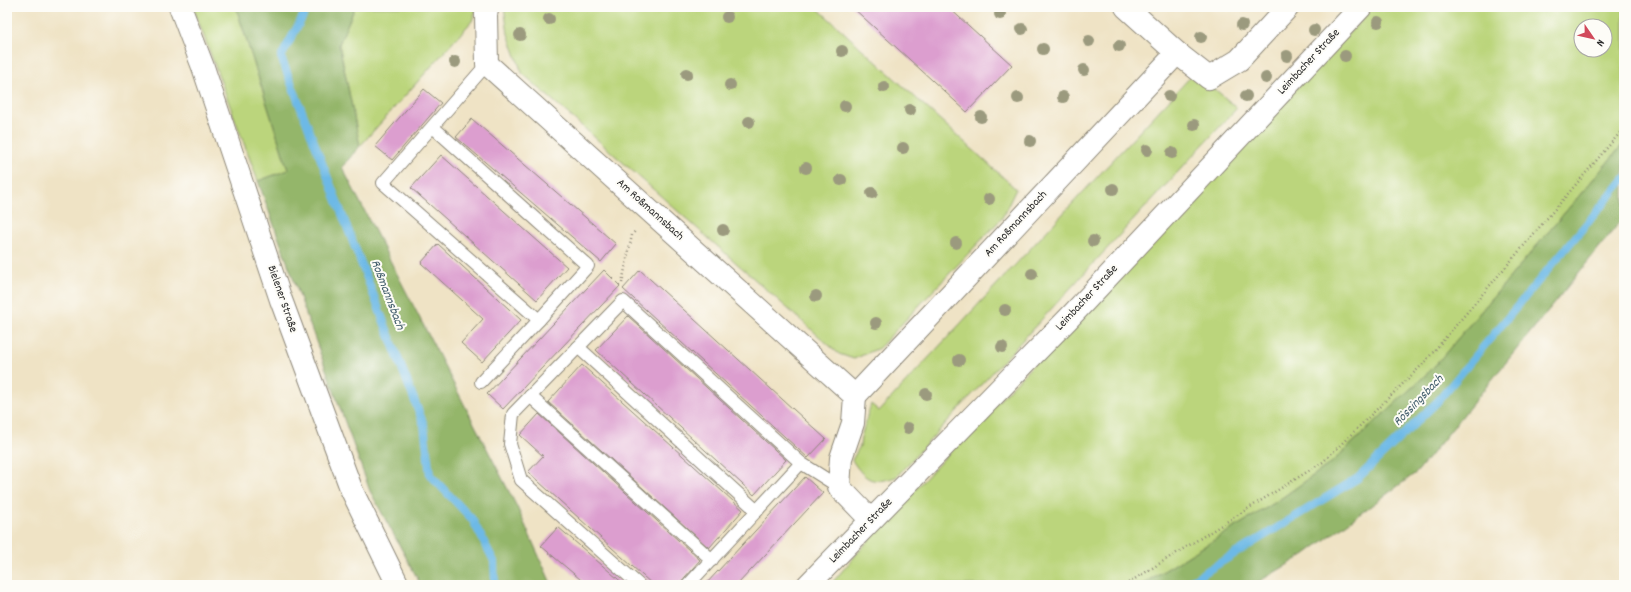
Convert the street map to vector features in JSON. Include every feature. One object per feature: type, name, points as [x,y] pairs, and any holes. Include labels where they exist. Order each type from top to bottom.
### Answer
[{"type":"street","name":"Bielener Straße","points":[[180,7],[203,67],[282,300],[352,491],[398,585]]},
{"type":"street","points":[[488,7],[486,14],[488,64]]},
{"type":"street","points":[[1126,7],[1177,53],[1208,78],[1239,60],[1288,7]]},
{"type":"street","name":"Leimbacher Straße","points":[[808,585],[1069,318],[1361,7]]},
{"type":"street","name":"Am Roßmannsbach","points":[[488,64],[855,396],[1177,53]]},
{"type":"street","points":[[855,396],[853,422],[841,458],[839,487],[871,520]]},
{"type":"lane","points":[[488,64],[383,183],[539,320]]},
{"type":"lane","points":[[434,127],[588,266],[481,382]]},
{"type":"lane","points":[[639,585],[521,480],[510,444],[513,414],[623,301],[801,463],[839,487]]},
{"type":"lane","points":[[578,347],[757,511]]},
{"type":"lane","points":[[530,396],[712,560]]},
{"type":"lane","points":[[688,585],[801,463]]},
{"type":"path","points":[[1125,585],[1323,462],[1423,364],[1624,128]]},
{"type":"path","points":[[623,301],[621,287],[632,235],[652,212]]},
{"type":"green space","points":[[193,7],[236,7],[288,170],[258,181]]},
{"type":"green space","points":[[236,7],[355,7],[339,44],[360,146],[342,167],[517,507],[553,585],[421,585],[370,491],[258,181],[288,170]]},
{"type":"green space","points":[[355,7],[477,7],[472,21],[360,146],[339,44]]},
{"type":"green space","points":[[504,7],[816,7],[1016,189],[1002,218],[879,348],[854,359],[839,354],[522,73],[508,34]]},
{"type":"green space","points":[[1374,7],[1624,7],[1624,143],[1432,369],[1331,463],[1276,502],[1141,585],[830,585],[875,533],[949,453]]},
{"type":"green space","points":[[1195,72],[1237,108],[896,477],[881,481],[870,479],[865,476],[852,460],[860,446],[861,437],[871,404],[879,411]]},
{"type":"green space","points":[[1624,143],[1624,217],[1417,472],[1304,555],[1253,585],[1141,585],[1276,502],[1331,463],[1432,369]]},
{"type":"building","points":[[852,7],[948,7],[1012,65],[967,112]]},
{"type":"building","points":[[424,89],[441,103],[392,160],[375,146]]},
{"type":"building","points":[[472,119],[616,244],[601,262],[456,137]]},
{"type":"building","points":[[441,155],[567,267],[537,300],[411,188]]},
{"type":"building","points":[[438,244],[521,320],[482,362],[461,343],[483,319],[421,263]]},
{"type":"building","points":[[604,270],[620,286],[503,409],[487,394]]},
{"type":"building","points":[[640,270],[826,439],[808,458],[623,289]]},
{"type":"building","points":[[628,316],[786,460],[754,495],[596,350]]},
{"type":"building","points":[[582,365],[743,510],[709,548],[548,402]]},
{"type":"building","points":[[539,414],[700,560],[678,585],[653,585],[528,472],[543,456],[520,435]]},
{"type":"building","points":[[805,477],[823,493],[737,585],[705,585]]},
{"type":"building","points":[[558,527],[625,585],[587,585],[541,546]]},
{"type":"waterway","name":"Roßmannsbach","points":[[308,7],[281,57],[424,425],[430,475],[472,519],[494,561],[495,585]]},
{"type":"waterway","name":"Rössingsbach","points":[[1184,585],[1358,478],[1437,402],[1624,179]]}]
